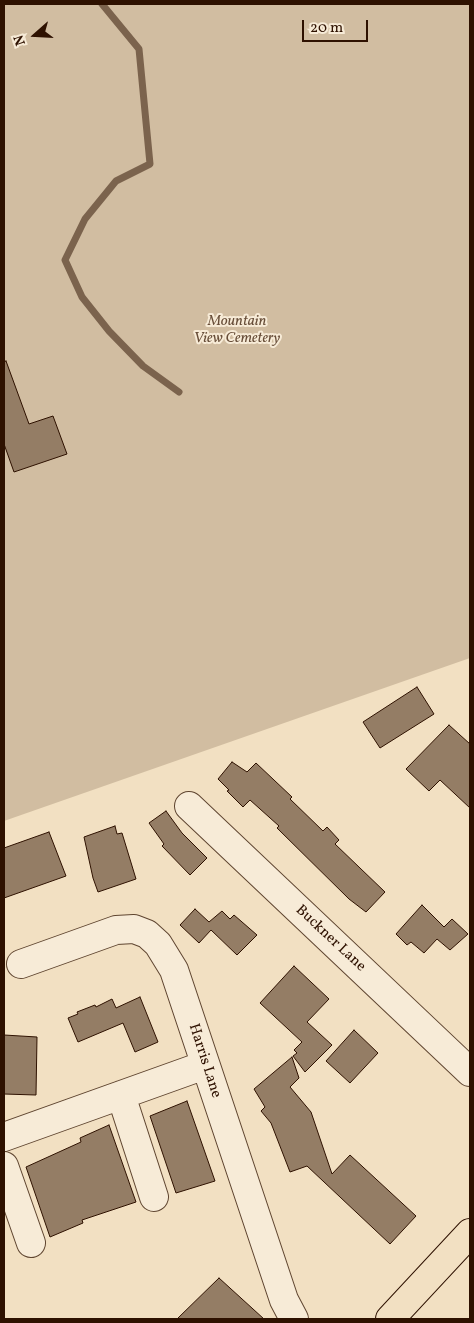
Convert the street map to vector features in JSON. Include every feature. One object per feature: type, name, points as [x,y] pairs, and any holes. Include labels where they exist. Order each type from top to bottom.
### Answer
[{"type":"main road","points":[[390,1319],[470,1232]]},
{"type":"street","name":"Buckner Lane","points":[[189,806],[470,1072]]},
{"type":"street","name":"Harris Lane","points":[[21,964],[116,930],[134,929],[147,934],[158,944],[174,970],[284,1300],[294,1319]]},
{"type":"street","points":[[4,1137],[205,1065]]},
{"type":"street","points":[[121,1095],[154,1198]]},
{"type":"street","points":[[4,1166],[31,1243]]},
{"type":"green space","name":"Mountain View Cemetery","points":[[4,4],[470,4],[470,658],[4,821]]},
{"type":"building","points":[[6,361],[29,424],[53,416],[67,454],[14,472],[4,444],[4,362]]},
{"type":"building","points":[[417,687],[434,714],[380,748],[363,722]]},
{"type":"building","points":[[449,725],[470,744],[470,808],[440,780],[429,791],[406,769]]},
{"type":"building","points":[[232,762],[247,772],[256,763],[292,797],[290,799],[323,831],[327,827],[339,840],[335,844],[385,892],[366,912],[349,899],[277,828],[279,826],[250,800],[243,807],[227,791],[229,790],[218,779]]},
{"type":"building","points":[[166,811],[182,833],[207,858],[190,875],[162,846],[164,844],[149,823]]},
{"type":"building","points":[[115,826],[117,834],[122,833],[136,879],[98,892],[84,837]]},
{"type":"building","points":[[49,832],[66,876],[4,898],[4,848]]},
{"type":"building","points":[[422,905],[444,927],[452,919],[468,934],[450,950],[437,939],[424,953],[411,942],[407,945],[396,934]]},
{"type":"building","points":[[195,909],[209,922],[222,911],[230,919],[234,915],[257,935],[237,955],[211,930],[199,943],[180,925]]},
{"type":"building","points":[[294,966],[329,999],[307,1022],[332,1045],[305,1072],[293,1056],[297,1053],[294,1050],[302,1042],[260,1003]]},
{"type":"building","points":[[140,997],[158,1042],[135,1052],[123,1023],[78,1042],[68,1018],[78,1014],[77,1012],[95,1005],[96,1007],[112,999],[116,1008]]},
{"type":"building","points":[[354,1030],[378,1053],[350,1083],[326,1061]]},
{"type":"building","points":[[4,1035],[37,1037],[36,1095],[4,1094]]},
{"type":"building","points":[[292,1057],[299,1078],[290,1087],[311,1112],[332,1174],[350,1155],[416,1216],[390,1244],[307,1166],[290,1172],[271,1123],[261,1111],[265,1107],[254,1089]]},
{"type":"building","points":[[187,1101],[215,1181],[176,1193],[150,1116]]},
{"type":"building","points":[[109,1125],[136,1202],[82,1220],[83,1223],[50,1237],[26,1167],[81,1142],[80,1138]]},
{"type":"building","points":[[219,1278],[264,1319],[177,1319]]},
{"type":"waterway","points":[[102,4],[139,49],[150,164],[116,181],[85,219],[65,260],[82,297],[109,331],[143,366],[179,392]]}]
